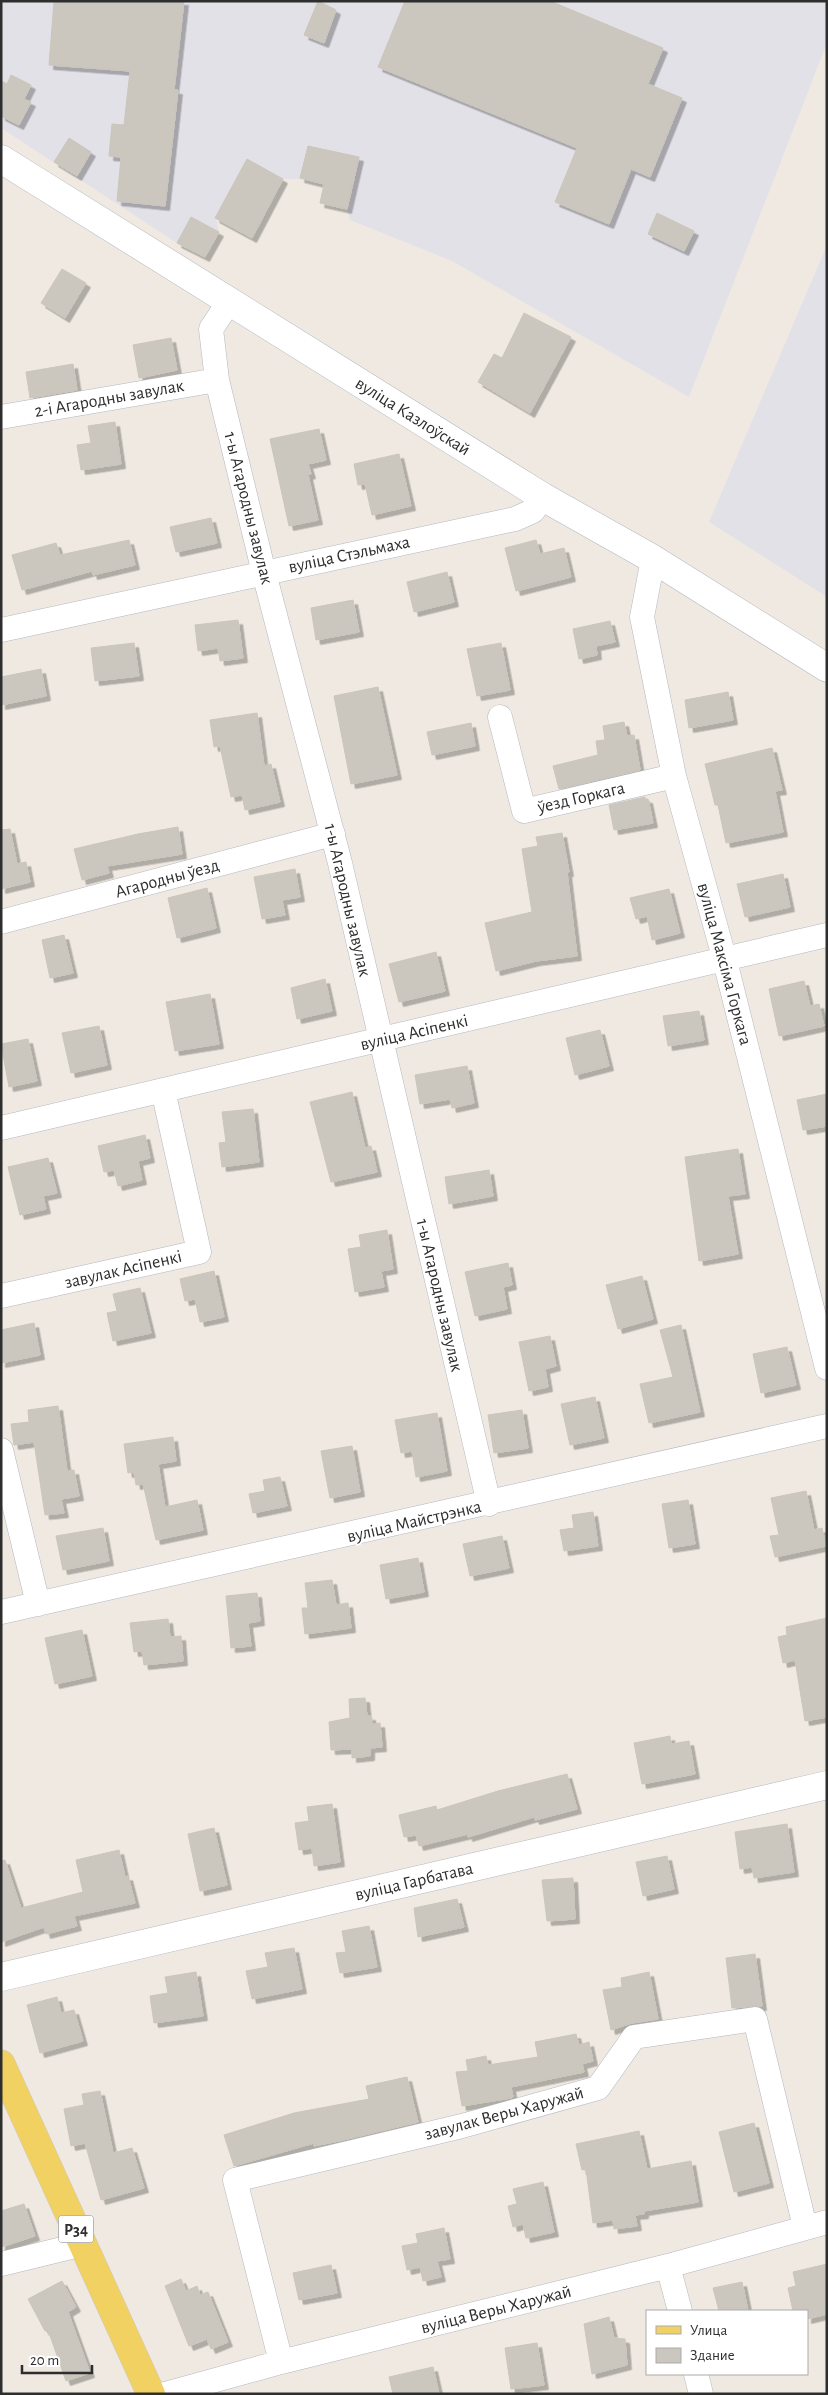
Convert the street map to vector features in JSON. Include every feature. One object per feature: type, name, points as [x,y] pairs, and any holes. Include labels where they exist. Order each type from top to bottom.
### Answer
[{"type":"main road","name":"Р34","points":[[1,2064],[151,2394]]},
{"type":"street","name":"вуліца Казлоўскай","points":[[1,159],[543,497],[653,559],[827,668]]},
{"type":"street","name":"1-ы Агародны завулак","points":[[229,302],[212,329],[217,380],[264,573],[332,834],[488,1504]]},
{"type":"street","name":"2-і Агародны завулак","points":[[1,417],[217,380]]},
{"type":"street","name":"вуліца Стэльмаха","points":[[1,630],[515,519],[533,511],[543,497]]},
{"type":"street","name":"вуліца Максіма Горкага","points":[[653,559],[642,617],[674,776],[724,957],[827,1368]]},
{"type":"street","name":"ўезд Горкага","points":[[500,717],[524,811],[674,776]]},
{"type":"street","name":"Агародны ўезд","points":[[1,922],[332,834]]},
{"type":"street","name":"вуліца Асіпенкі","points":[[1,1128],[380,1040],[724,957],[827,935]]},
{"type":"street","name":"завулак Асіпенкі","points":[[1,1296],[199,1252],[163,1090]]},
{"type":"street","name":"вуліца Майстрэнка","points":[[1,1612],[488,1504],[827,1426]]},
{"type":"street","points":[[1,1450],[38,1604]]},
{"type":"street","name":"вуліца Гарбатава","points":[[1,1977],[827,1785]]},
{"type":"street","name":"завулак Веры Харужай","points":[[282,2362],[235,2180],[462,2126],[598,2088],[634,2037],[755,2019],[816,2225]]},
{"type":"street","name":"вуліца Веры Харужай","points":[[165,2394],[282,2362],[668,2266],[816,2225]]},
{"type":"street","points":[[1,2264],[83,2244]]},
{"type":"street","points":[[668,2266],[680,2310]]},
{"type":"street","points":[[696,2375],[701,2394]]},
{"type":"shaded area","points":[[1,1],[827,1],[827,43],[689,397],[452,261],[350,220],[347,209],[320,203],[324,184],[299,179],[283,179],[252,238],[216,218],[219,232],[205,257],[177,243],[1,128]]},
{"type":"shaded area","points":[[827,245],[827,597],[709,522]]},
{"type":"building","points":[[54,1],[184,1],[174,90],[178,90],[165,206],[117,201],[121,157],[109,156],[112,124],[124,125],[130,71],[49,65]]},
{"type":"building","points":[[318,1],[336,10],[324,43],[304,35]]},
{"type":"building","points":[[405,1],[550,1],[663,48],[648,84],[682,98],[650,177],[631,169],[609,224],[555,202],[577,148],[378,67]]},
{"type":"building","points":[[11,75],[31,85],[24,99],[31,102],[19,125],[1,116],[1,81],[7,84]]},
{"type":"building","points":[[69,138],[91,152],[77,176],[54,162]]},
{"type":"building","points":[[308,146],[359,157],[347,209],[320,203],[324,184],[300,178]]},
{"type":"building","points":[[247,159],[283,179],[252,238],[215,218]]},
{"type":"building","points":[[657,213],[694,231],[684,251],[648,234]]},
{"type":"building","points":[[191,217],[219,232],[205,257],[177,243]]},
{"type":"building","points":[[62,269],[86,283],[65,318],[41,303]]},
{"type":"building","points":[[524,313],[571,337],[530,413],[478,382],[494,354],[502,358]]},
{"type":"building","points":[[171,338],[177,370],[139,378],[133,345]]},
{"type":"building","points":[[73,364],[77,390],[30,398],[26,372]]},
{"type":"building","points":[[115,422],[121,464],[81,470],[77,445],[91,443],[88,426]]},
{"type":"building","points":[[319,429],[326,460],[308,464],[311,474],[308,475],[318,520],[289,526],[270,439]]},
{"type":"building","points":[[399,454],[411,506],[372,515],[365,484],[358,485],[354,464]]},
{"type":"building","points":[[211,518],[217,543],[176,552],[170,527]]},
{"type":"building","points":[[129,540],[135,565],[93,575],[92,571],[22,590],[12,555],[56,543],[60,555]]},
{"type":"building","points":[[536,540],[540,554],[564,548],[571,577],[516,591],[505,548]]},
{"type":"building","points":[[447,572],[454,602],[414,612],[407,582]]},
{"type":"building","points":[[353,600],[359,632],[316,640],[311,608]]},
{"type":"building","points":[[238,620],[243,658],[220,661],[218,648],[198,651],[195,625]]},
{"type":"building","points":[[610,621],[615,642],[596,646],[597,655],[579,659],[573,629]]},
{"type":"building","points":[[134,643],[139,676],[95,681],[91,648]]},
{"type":"building","points":[[501,643],[510,690],[477,696],[467,649]]},
{"type":"building","points":[[41,669],[46,696],[1,705],[1,677]]},
{"type":"building","points":[[378,687],[397,775],[351,784],[334,696]]},
{"type":"building","points":[[728,692],[733,720],[689,728],[685,700]]},
{"type":"building","points":[[257,713],[264,766],[271,764],[280,802],[245,810],[242,795],[231,797],[220,746],[214,747],[210,720]]},
{"type":"building","points":[[624,722],[627,736],[634,735],[640,770],[559,789],[553,766],[598,755],[596,741],[605,740],[603,726]]},
{"type":"building","points":[[471,723],[475,746],[432,755],[427,732]]},
{"type":"building","points":[[772,748],[782,790],[775,791],[783,832],[726,843],[718,805],[715,805],[705,764]]},
{"type":"building","points":[[645,797],[645,799],[648,799],[653,823],[614,830],[609,805]]},
{"type":"building","points":[[178,827],[182,854],[107,866],[109,873],[82,880],[74,849]]},
{"type":"building","points":[[10,829],[17,864],[26,862],[30,882],[1,889],[1,830]]},
{"type":"building","points":[[562,833],[569,872],[567,872],[577,956],[536,961],[496,971],[485,923],[532,912],[522,849],[538,846],[536,837]]},
{"type":"building","points":[[295,869],[300,897],[282,900],[285,915],[262,919],[254,877]]},
{"type":"building","points":[[783,874],[790,907],[745,917],[737,884]]},
{"type":"building","points":[[207,888],[216,928],[177,938],[168,898]]},
{"type":"building","points":[[669,889],[680,933],[652,940],[647,916],[636,919],[630,898]]},
{"type":"building","points":[[64,935],[73,973],[50,978],[42,940]]},
{"type":"building","points":[[436,952],[445,991],[399,1002],[389,964]]},
{"type":"building","points":[[325,979],[332,1011],[297,1019],[291,988]]},
{"type":"building","points":[[804,981],[810,1006],[819,1004],[824,1026],[779,1036],[769,989]]},
{"type":"building","points":[[210,994],[219,1044],[175,1051],[166,1002]]},
{"type":"building","points":[[699,1011],[704,1040],[668,1046],[663,1016]]},
{"type":"building","points":[[99,1026],[107,1065],[71,1073],[62,1033]]},
{"type":"building","points":[[600,1030],[609,1066],[575,1075],[566,1038]]},
{"type":"building","points":[[28,1039],[37,1081],[9,1087],[1,1044]]},
{"type":"building","points":[[467,1066],[474,1103],[452,1108],[450,1099],[420,1104],[415,1075]]},
{"type":"building","points":[[352,1092],[365,1148],[371,1146],[377,1172],[331,1182],[310,1102]]},
{"type":"building","points":[[827,1094],[827,1126],[803,1130],[797,1100]]},
{"type":"building","points":[[253,1109],[259,1162],[222,1167],[219,1143],[226,1142],[222,1112]]},
{"type":"building","points":[[145,1135],[150,1158],[138,1161],[142,1180],[118,1186],[114,1170],[104,1172],[98,1146]]},
{"type":"building","points":[[738,1149],[745,1194],[728,1196],[738,1254],[699,1261],[685,1157]]},
{"type":"building","points":[[48,1158],[57,1193],[43,1196],[46,1209],[20,1215],[8,1167]]},
{"type":"building","points":[[489,1170],[493,1196],[449,1204],[445,1177]]},
{"type":"building","points":[[387,1230],[393,1269],[381,1271],[384,1287],[355,1292],[348,1249],[361,1247],[359,1235]]},
{"type":"building","points":[[508,1263],[512,1285],[503,1287],[507,1309],[475,1316],[465,1272]]},
{"type":"building","points":[[214,1271],[224,1317],[200,1322],[195,1299],[185,1301],[180,1279]]},
{"type":"building","points":[[642,1276],[653,1319],[618,1329],[606,1285]]},
{"type":"building","points":[[140,1288],[151,1333],[113,1341],[107,1313],[117,1311],[113,1294]]},
{"type":"building","points":[[34,1323],[40,1355],[1,1363],[1,1330]]},
{"type":"building","points":[[681,1325],[700,1412],[649,1423],[640,1384],[673,1377],[660,1330]]},
{"type":"building","points":[[550,1336],[556,1366],[545,1369],[548,1387],[529,1391],[519,1342]]},
{"type":"building","points":[[787,1347],[796,1385],[761,1393],[753,1354]]},
{"type":"building","points":[[595,1397],[604,1438],[570,1445],[561,1404]]},
{"type":"building","points":[[58,1406],[67,1471],[74,1470],[79,1496],[61,1499],[64,1513],[45,1515],[34,1442],[14,1445],[11,1424],[29,1422],[28,1410]]},
{"type":"building","points":[[522,1410],[528,1448],[494,1453],[488,1415]]},
{"type":"building","points":[[437,1413],[447,1471],[416,1477],[412,1451],[401,1453],[395,1420]]},
{"type":"building","points":[[173,1437],[176,1461],[158,1464],[165,1507],[197,1500],[203,1530],[156,1540],[143,1484],[136,1485],[134,1472],[128,1473],[124,1444]]},
{"type":"building","points":[[352,1446],[360,1492],[330,1498],[321,1451]]},
{"type":"building","points":[[280,1477],[287,1506],[253,1513],[249,1494],[265,1491],[263,1480]]},
{"type":"building","points":[[806,1491],[814,1530],[822,1528],[826,1546],[775,1557],[770,1536],[779,1535],[771,1498]]},
{"type":"building","points":[[688,1500],[695,1544],[669,1548],[662,1504]]},
{"type":"building","points":[[593,1512],[598,1546],[564,1551],[560,1530],[574,1528],[572,1515]]},
{"type":"building","points":[[103,1528],[109,1561],[63,1570],[56,1536]]},
{"type":"building","points":[[502,1536],[509,1568],[470,1576],[463,1544]]},
{"type":"building","points":[[418,1558],[424,1592],[386,1599],[380,1565]]},
{"type":"building","points":[[332,1580],[336,1605],[348,1603],[351,1628],[305,1634],[302,1608],[308,1608],[305,1583]]},
{"type":"building","points":[[257,1593],[260,1621],[248,1623],[251,1646],[231,1648],[226,1596]]},
{"type":"building","points":[[827,1618],[827,1717],[805,1721],[795,1660],[783,1663],[778,1637],[787,1635],[786,1627]]},
{"type":"building","points":[[168,1619],[170,1637],[181,1636],[183,1661],[144,1665],[142,1651],[134,1652],[130,1623]]},
{"type":"building","points":[[82,1630],[92,1676],[55,1684],[45,1638]]},
{"type":"building","points":[[365,1698],[367,1716],[371,1716],[372,1724],[380,1723],[382,1747],[370,1748],[370,1756],[352,1758],[352,1749],[331,1750],[329,1722],[350,1718],[349,1699]]},
{"type":"building","points":[[670,1736],[671,1744],[689,1741],[695,1774],[642,1784],[634,1743]]},
{"type":"building","points":[[567,1774],[577,1809],[535,1820],[534,1817],[468,1837],[468,1834],[419,1846],[416,1835],[404,1837],[399,1815],[436,1806],[437,1810],[498,1791]]},
{"type":"building","points":[[332,1804],[340,1862],[314,1866],[312,1848],[299,1850],[295,1823],[309,1821],[307,1807]]},
{"type":"building","points":[[787,1824],[794,1872],[754,1878],[752,1867],[740,1869],[735,1832]]},
{"type":"building","points":[[214,1828],[227,1885],[200,1891],[188,1834]]},
{"type":"building","points":[[119,1850],[125,1877],[128,1876],[135,1903],[74,1916],[77,1926],[46,1934],[44,1927],[1,1942],[1,1861],[5,1860],[21,1908],[83,1892],[76,1860]]},
{"type":"building","points":[[667,1856],[674,1889],[643,1896],[636,1862]]},
{"type":"building","points":[[573,1878],[575,1919],[547,1921],[542,1880]]},
{"type":"building","points":[[457,1899],[464,1927],[418,1937],[414,1908]]},
{"type":"building","points":[[369,1926],[377,1967],[340,1973],[336,1953],[346,1952],[342,1931]]},
{"type":"building","points":[[294,1948],[302,1989],[252,1999],[246,1971],[268,1967],[265,1953]]},
{"type":"building","points":[[755,1954],[762,2006],[732,2008],[726,1958]]},
{"type":"building","points":[[196,1972],[203,2016],[154,2023],[150,1996],[168,1993],[165,1977]]},
{"type":"building","points":[[649,1972],[658,2019],[632,2023],[611,2030],[603,1990],[622,1987],[621,1978]]},
{"type":"building","points":[[57,1997],[61,2013],[74,2010],[83,2041],[40,2053],[27,2005]]},
{"type":"building","points":[[576,2034],[579,2045],[589,2042],[593,2061],[582,2064],[584,2072],[511,2087],[513,2097],[511,2098],[462,2106],[456,2072],[468,2071],[466,2060],[486,2056],[488,2065],[538,2057],[535,2042]]},
{"type":"building","points":[[407,2077],[418,2122],[314,2146],[314,2143],[234,2166],[224,2135],[294,2113],[369,2099],[366,2086]]},
{"type":"building","points":[[100,2091],[113,2153],[132,2148],[144,2188],[101,2200],[85,2143],[71,2146],[64,2109],[84,2105],[82,2094]]},
{"type":"building","points":[[754,2123],[769,2183],[734,2192],[719,2132]]},
{"type":"building","points":[[639,2131],[647,2169],[691,2161],[698,2202],[644,2211],[644,2214],[635,2215],[637,2226],[614,2229],[613,2220],[593,2223],[586,2169],[582,2170],[576,2144]]},
{"type":"building","points":[[543,2182],[554,2232],[526,2238],[523,2224],[513,2227],[508,2206],[517,2204],[513,2189]]},
{"type":"building","points":[[24,2204],[35,2236],[1,2247],[1,2211]]},
{"type":"building","points":[[444,2228],[450,2259],[437,2261],[441,2277],[423,2281],[420,2267],[407,2270],[402,2246],[418,2243],[416,2234]]},
{"type":"building","points":[[827,2264],[827,2314],[808,2319],[808,2310],[793,2310],[788,2288],[796,2286],[793,2272]]},
{"type":"building","points":[[331,2265],[337,2293],[299,2300],[293,2273]]},
{"type":"building","points":[[181,2279],[186,2291],[197,2286],[200,2295],[208,2292],[228,2342],[211,2349],[207,2339],[189,2346],[165,2286]]},
{"type":"building","points":[[62,2281],[76,2307],[68,2312],[90,2373],[66,2381],[48,2330],[45,2331],[28,2299]]},
{"type":"building","points":[[742,2282],[748,2310],[719,2310],[713,2288]]},
{"type":"building","points":[[609,2317],[614,2338],[625,2339],[627,2365],[592,2374],[584,2324]]},
{"type":"building","points":[[537,2343],[544,2385],[511,2389],[505,2348]]},
{"type":"building","points":[[433,2367],[439,2394],[393,2394],[389,2377]]}]
